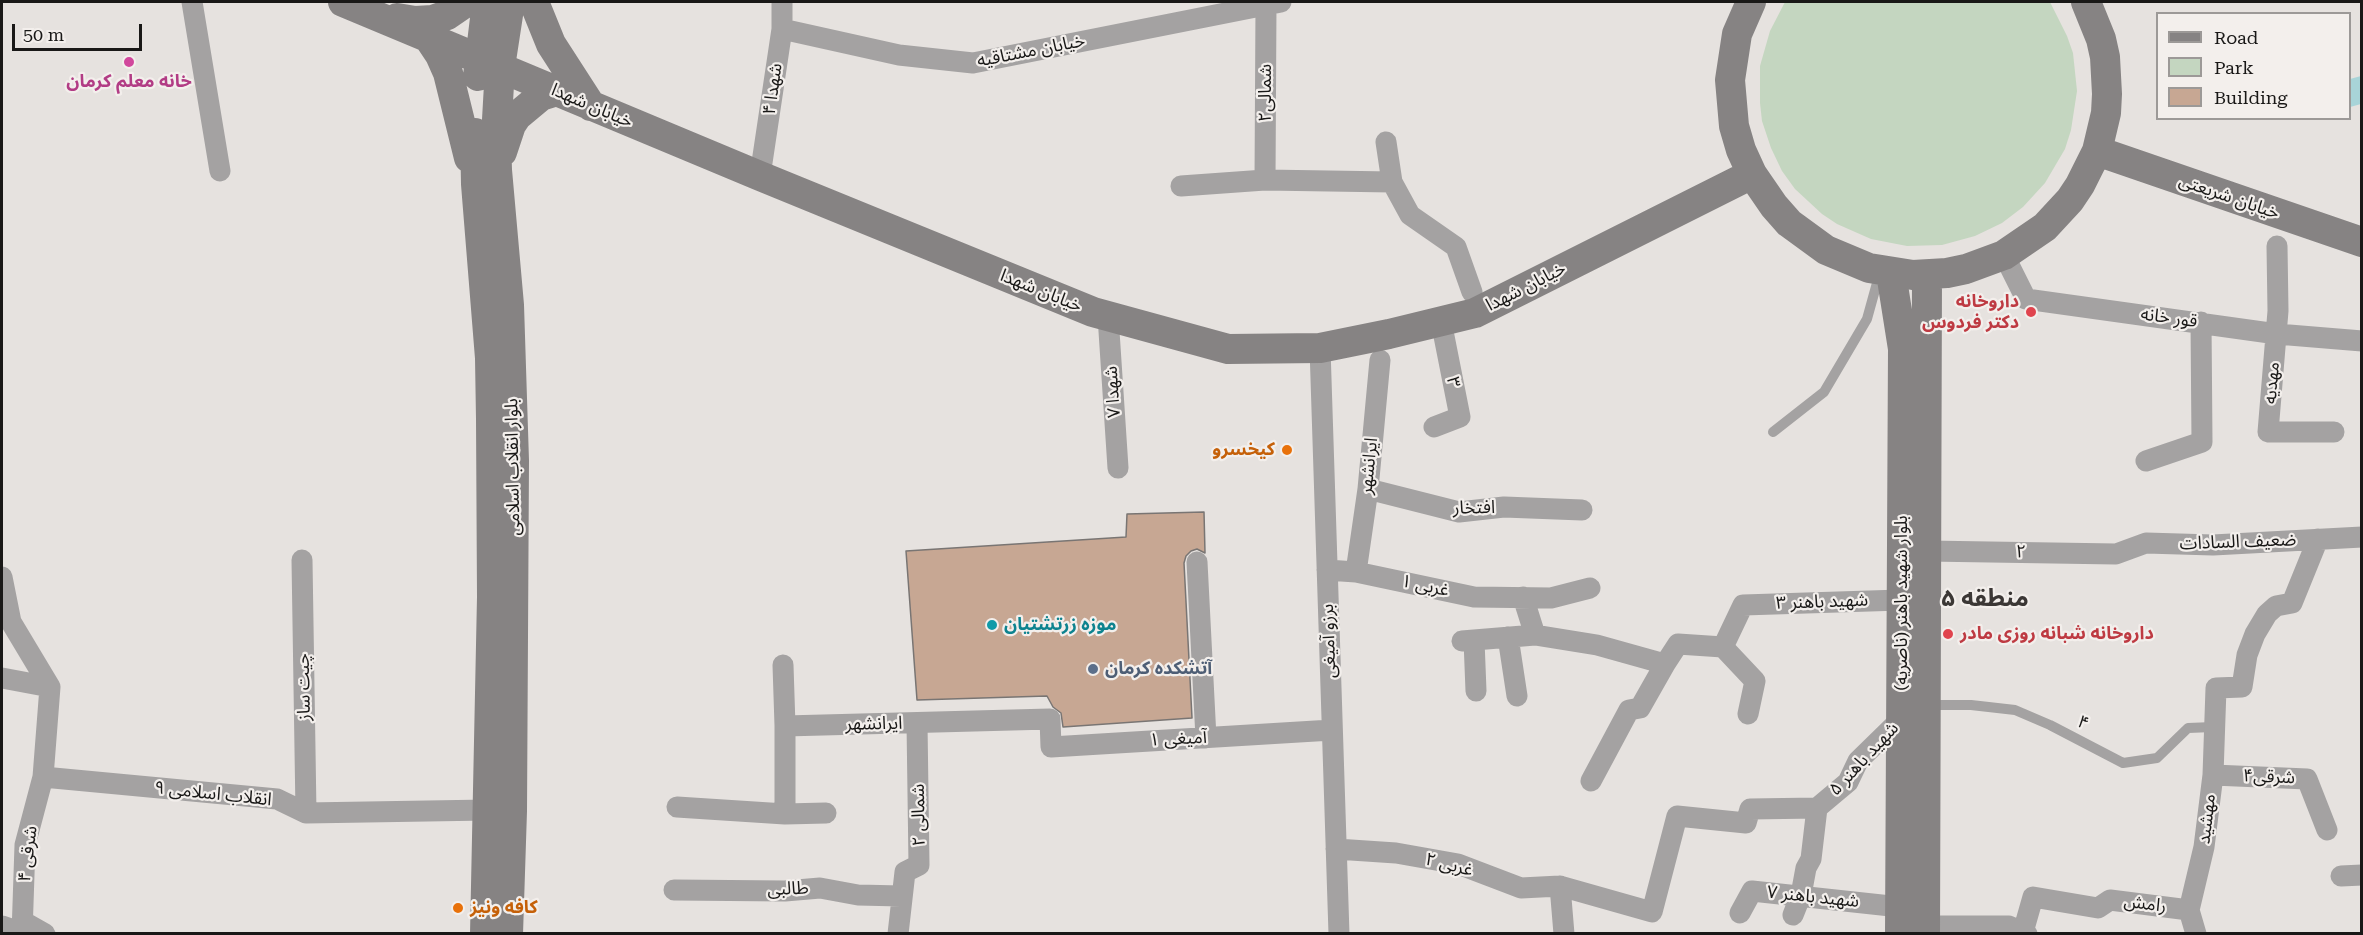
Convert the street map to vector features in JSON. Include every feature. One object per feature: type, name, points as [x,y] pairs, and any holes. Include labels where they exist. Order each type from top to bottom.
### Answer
[{"type":"main road","points":[[356,7],[415,21],[433,20],[447,15],[466,2]]},
{"type":"main road","name":"بلوار انقلاب اسلامی","points":[[487,2],[490,63],[496,107],[487,178],[493,260],[512,393],[515,590],[508,933]]},
{"type":"main road","name":"بلوار انقلاب اسلامی","points":[[490,63],[510,2]]},
{"type":"main road","points":[[534,2],[551,44],[591,105]]},
{"type":"main road","points":[[1751,2],[1737,34],[1730,80],[1734,126],[1741,150],[1752,174],[1773,206],[1807,238],[1847,261],[1886,272],[1927,275],[1966,269],[2004,255],[2032,238],[2057,215],[2080,185],[2097,151],[2106,113],[2107,74],[2101,39],[2086,2]]},
{"type":"main road","name":"خیابان شهدا","points":[[356,7],[1082,308],[1228,349],[1320,348],[1475,313],[1752,174]]},
{"type":"main road","points":[[428,37],[448,73],[487,178]]},
{"type":"main road","points":[[487,178],[516,116],[541,96],[557,91]]},
{"type":"main road","name":"خیابان شریعتی","points":[[2097,151],[2361,242]]},
{"type":"main road","name":"بلوار انقلاب اسلامی","points":[[485,933],[492,526],[490,358],[493,260]]},
{"type":"main road","name":"بلوار شهید باهنر (ناصریه)","points":[[1886,272],[1903,349],[1901,600],[1913,712]]},
{"type":"main road","name":"بلوار شهید باهنر (ناصریه)","points":[[1912,925],[1913,712],[1927,550],[1927,275]]},
{"type":"street","points":[[192,2],[220,171]]},
{"type":"street","name":"شهدا ۴","points":[[760,176],[782,29],[782,2]]},
{"type":"street","name":"خیابان مشتاقیه","points":[[782,29],[899,55],[973,63],[1274,3]]},
{"type":"street","name":"شمالی۲","points":[[1266,180],[1274,3]]},
{"type":"street","points":[[1386,142],[1392,182],[1410,215],[1455,247],[1472,292]]},
{"type":"street","points":[[1181,186],[1266,180],[1392,182]]},
{"type":"street","name":"مهدیه","points":[[2277,246],[2277,334],[2268,432],[2334,432]]},
{"type":"street","name":"قور خانه","points":[[2004,255],[2026,299],[2277,334],[2361,341]]},
{"type":"street","name":"شهدا ۷","points":[[1108,316],[1118,468]]},
{"type":"street","name":"۳","points":[[1434,427],[1460,417],[1442,321]]},
{"type":"street","points":[[2146,461],[2202,442],[2201,322]]},
{"type":"street","name":"برزو آمیغی","points":[[1320,348],[1339,933]]},
{"type":"street","name":"ایرانشهر","points":[[1356,572],[1368,489],[1380,360]]},
{"type":"street","name":"افتخار","points":[[1368,489],[1459,512],[1504,507],[1582,510]]},
{"type":"street","name":"ضعیف السادات","points":[[2116,554],[2146,543],[2213,545],[2361,537]]},
{"type":"street","name":"مهشید","points":[[2189,910],[2204,847],[2213,775],[2216,688],[2242,687],[2247,655],[2254,634],[2267,614],[2276,606],[2292,603],[2318,539]]},
{"type":"street","name":"۲","points":[[1927,550],[2116,554]]},
{"type":"street","name":"چیت ساز","points":[[302,560],[306,813]]},
{"type":"street","points":[[1197,562],[1206,738]]},
{"type":"street","name":"۱ غربی","points":[[1327,570],[1356,572],[1474,597],[1551,598],[1590,588]]},
{"type":"street","points":[[2,577],[11,622],[50,687]]},
{"type":"street","points":[[1523,597],[1534,635]]},
{"type":"street","name":"شهید باهنر ۳","points":[[1723,647],[1743,605],[1901,600]]},
{"type":"street","points":[[1476,691],[1468,641],[1534,635],[1597,645],[1665,664]]},
{"type":"street","points":[[1508,638],[1517,696]]},
{"type":"street","points":[[1591,781],[1629,710],[1640,708],[1678,644],[1723,647],[1755,681],[1748,714]]},
{"type":"street","points":[[783,666],[785,814]]},
{"type":"street","points":[[2,678],[50,687]]},
{"type":"street","name":"۴ شرقی","points":[[22,929],[25,845],[43,777],[50,687]]},
{"type":"street","name":"شهید باهنر ۵","points":[[1560,886],[1652,912],[1677,816],[1746,824],[1750,809],[1817,808],[1848,782],[1858,761],[1913,712]]},
{"type":"street","name":"ایرانشهر","points":[[785,726],[1050,719]]},
{"type":"street","name":"آمیغی ۱","points":[[1050,719],[1051,747],[1332,730]]},
{"type":"street","name":"۲ شمالی","points":[[898,933],[905,872],[919,865],[917,723]]},
{"type":"street","name":"شرقی۴","points":[[2213,775],[2307,779],[2327,830]]},
{"type":"street","name":"انقلاب اسلامی ۹","points":[[43,777],[277,799],[306,813],[488,810]]},
{"type":"street","points":[[677,807],[785,814],[826,813]]},
{"type":"street","points":[[1793,915],[1801,895],[1806,868],[1811,859],[1817,808]]},
{"type":"street","name":"۲ غربی","points":[[1336,849],[1396,853],[1458,864],[1521,888],[1560,886]]},
{"type":"street","points":[[1560,886],[1563,933]]},
{"type":"street","name":"طالبی","points":[[674,890],[785,891],[820,888],[858,895],[901,896]]},
{"type":"street","name":"شهید باهنر ۷","points":[[1740,913],[1752,891],[1801,895],[1912,925],[2009,926],[2025,932]]},
{"type":"street","name":"رامش","points":[[2025,932],[2033,897],[2098,908],[2110,900],[2189,910]]},
{"type":"street","points":[[2189,910],[2196,933]]},
{"type":"street","points":[[2,926],[45,933]]},
{"type":"lane","points":[[1773,432],[1824,392],[1867,319],[1886,272]]},
{"type":"lane","name":"۴","points":[[1913,712],[1971,705],[2015,710],[2050,725],[2123,763],[2157,758],[2188,728],[2213,727]]},
{"type":"green space","points":[[1785,2],[2050,2],[2073,53],[2077,91],[2071,130],[2065,149],[2045,183],[2023,207],[2002,223],[1975,236],[1942,245],[1907,246],[1871,239],[1837,224],[1822,214],[1795,189],[1782,171],[1762,121],[1760,66],[1770,31]]},
{"type":"water","points":[[2361,76],[2361,104],[2351,107],[2351,79]]},
{"type":"building","points":[[1204,512],[1205,553],[1197,549],[1191,551],[1184,563],[1192,718],[1063,727],[1061,713],[1053,707],[1047,696],[917,700],[906,551],[1126,537],[1127,514]]},
{"type":"place","name":"خانه معلم کرمان","points":[[129,62]]},
{"type":"place","name":"داروخانه دکتر فردوس","points":[[2031,312]]},
{"type":"place","name":"کیخسرو","points":[[1287,450]]},
{"type":"place","name":"موزه زرتشتیان","points":[[992,625]]},
{"type":"place","name":"داروخانه شبانه روزی مادر","points":[[1948,634]]},
{"type":"place","name":"آتشکده کرمان","points":[[1093,669]]},
{"type":"place","name":"کافه ونیز","points":[[458,908]]},
{"type":"district","name":"منطقه ۵","points":[[1985,599]]}]
